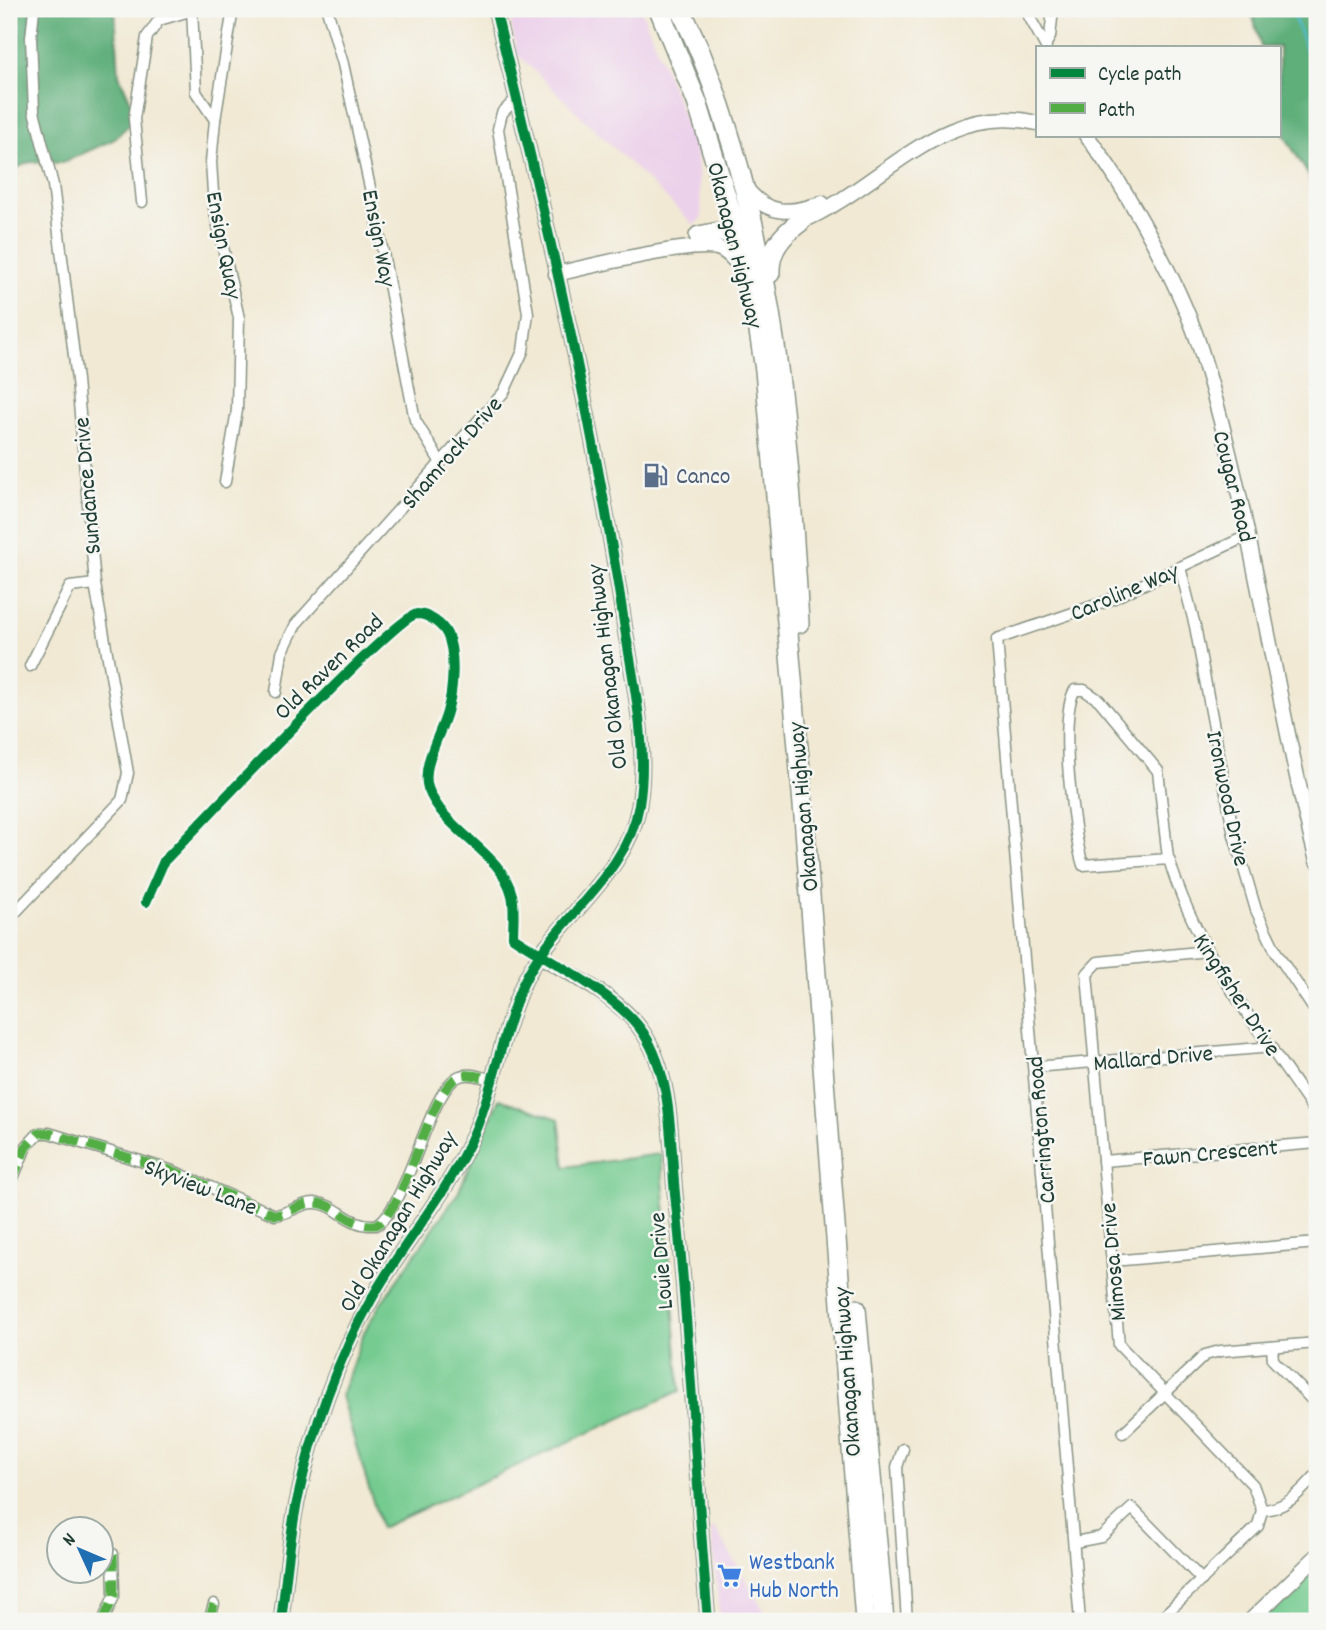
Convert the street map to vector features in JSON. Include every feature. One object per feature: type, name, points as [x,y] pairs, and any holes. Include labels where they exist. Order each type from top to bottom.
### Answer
[{"type":"highway","name":"Okanagan Highway","points":[[659,9],[697,102],[717,165],[748,233]]},
{"type":"highway","name":"Okanagan Highway","points":[[680,9],[725,121],[744,186],[752,286],[765,370],[804,816],[865,1621]]},
{"type":"highway","points":[[699,236],[716,217],[719,201],[717,165]]},
{"type":"highway","name":"Okanagan Highway","points":[[800,222],[777,244],[772,253],[772,312],[792,503],[835,1066],[884,1621]]},
{"type":"highway","points":[[699,236],[724,231],[748,233],[800,222]]},
{"type":"highway","points":[[748,233],[757,284],[772,312]]},
{"type":"highway","points":[[859,1553],[875,1601],[876,1621]]},
{"type":"street","name":"Sundance Drive","points":[[9,919],[122,800],[128,773],[95,583],[77,380],[54,198],[34,111],[31,38],[34,9]]},
{"type":"street","points":[[142,202],[134,119],[147,37],[159,20],[193,9],[195,92],[215,120]]},
{"type":"street","name":"Ensign Quay","points":[[226,482],[237,410],[239,318],[214,208],[211,162],[233,9]]},
{"type":"street","name":"Ensign Way","points":[[327,9],[343,64],[374,206],[415,420],[441,463]]},
{"type":"street","name":"Old Okanagan Highway","points":[[281,1621],[296,1504],[314,1435],[339,1366],[372,1298],[446,1189],[476,1130],[522,985],[539,955],[609,871],[625,844],[639,807],[642,750],[605,500],[495,9]]},
{"type":"street","points":[[1025,9],[1045,46]]},
{"type":"street","points":[[1045,46],[1050,37],[1053,9]]},
{"type":"street","name":"Shamrock Drive","points":[[276,692],[282,653],[296,624],[504,392],[523,351],[528,313],[499,130],[502,113],[517,98]]},
{"type":"street","points":[[744,186],[768,209],[789,212],[811,207],[861,185],[943,133],[980,119],[1012,117],[1036,123]]},
{"type":"street","name":"Cougar Road","points":[[1087,136],[1104,159],[1150,239],[1202,352],[1247,536],[1317,861]]},
{"type":"street","points":[[800,222],[842,202],[861,185]]},
{"type":"street","points":[[636,257],[699,236]]},
{"type":"street","points":[[556,274],[696,246],[723,250],[739,265],[752,286]]},
{"type":"street","name":"Caroline Way","points":[[997,639],[1105,602],[1247,536]]},
{"type":"street","name":"Ironwood Drive","points":[[1180,567],[1195,626],[1234,835],[1256,910],[1277,954],[1317,1014]]},
{"type":"street","points":[[30,666],[71,587],[95,583]]},
{"type":"street","name":"Old Raven Road","points":[[146,902],[164,861],[362,658],[406,618],[416,614],[432,618],[446,632],[452,651],[448,708],[427,771],[428,787],[452,822],[507,881],[513,899],[513,937],[539,955]]},
{"type":"street","name":"Carrington Road","points":[[997,639],[1080,1621]]},
{"type":"street","name":"Kingfisher Drive","points":[[1168,858],[1158,771],[1099,700],[1084,690],[1074,690],[1069,699],[1066,724],[1077,845],[1083,865],[1169,859],[1185,906],[1208,951],[1317,1115]]},
{"type":"street","name":"Mimosa Drive","points":[[1208,951],[1108,960],[1091,967],[1087,974],[1119,1345],[1254,1485],[1262,1510]]},
{"type":"street","name":"Louie Drive","points":[[539,955],[621,1007],[643,1032],[655,1053],[666,1101],[682,1262],[708,1621]]},
{"type":"street","name":"Mallard Drive","points":[[1034,1067],[1272,1047]]},
{"type":"street","name":"Skyview Lane","points":[[9,1179],[13,1178],[26,1147],[39,1133],[49,1133],[173,1171],[275,1215],[313,1202],[330,1207],[353,1223],[376,1225],[391,1214],[429,1124],[452,1081],[466,1074],[492,1079]]},
{"type":"street","name":"Fawn Crescent","points":[[1103,1161],[1317,1143]]},
{"type":"street","points":[[1112,1261],[1317,1243]]},
{"type":"street","points":[[1124,1433],[1205,1355],[1220,1351],[1317,1343]]},
{"type":"street","points":[[1272,1347],[1273,1360],[1317,1405]]},
{"type":"street","points":[[903,1449],[897,1466],[907,1621]]},
{"type":"street","points":[[1158,1621],[1258,1526],[1262,1510],[1275,1509],[1291,1501],[1317,1474]]},
{"type":"street","points":[[1075,1542],[1101,1537],[1132,1508],[1202,1580]]},
{"type":"street","points":[[1250,1621],[1317,1556]]},
{"type":"street","points":[[103,1621],[114,1596],[114,1584]]},
{"type":"street","points":[[209,1621],[214,1604]]},
{"type":"shaded area","points":[[508,9],[641,9],[696,148],[702,217],[694,225],[517,54]]},
{"type":"shaded area","name":"Westbank Hub North","points":[[715,1528],[770,1621],[720,1621],[711,1529]]},
{"type":"green space","points":[[9,9],[115,9],[119,75],[135,111],[134,120],[113,140],[62,163],[29,162],[9,172]]},
{"type":"green space","points":[[1251,9],[1317,9],[1317,212],[1309,176],[1283,133],[1280,121],[1280,46],[1261,46]]},
{"type":"green space","points":[[499,1099],[559,1119],[565,1167],[661,1154],[680,1391],[381,1528],[341,1396],[364,1332],[381,1303],[458,1193]]},
{"type":"green space","points":[[1317,1554],[1317,1621],[1255,1621]]},
{"type":"waterway","points":[[1291,9],[1317,78]]},
{"type":"marked path","points":[[9,1179],[13,1178],[26,1147],[39,1133],[49,1133],[173,1171],[275,1215],[313,1203],[329,1206],[357,1222],[376,1225],[387,1215],[398,1197],[438,1102],[449,1085],[464,1075],[492,1079]]},
{"type":"marked path","points":[[103,1621],[114,1596],[114,1584]]},
{"type":"marked path","points":[[209,1621],[214,1604]]},
{"type":"cycle path","points":[[281,1621],[297,1502],[318,1424],[336,1373],[371,1300],[464,1154],[482,1113],[509,1020],[523,984],[552,939],[605,877],[620,855],[632,831],[639,805],[642,782],[641,734],[611,540],[549,235],[495,9]]},
{"type":"cycle path","points":[[146,902],[164,861],[373,649],[401,624],[417,614],[434,620],[442,627],[450,642],[453,662],[447,712],[427,770],[428,788],[435,803],[446,817],[485,853],[506,880],[513,900],[513,937],[584,981],[619,1007],[644,1034],[660,1071],[671,1132],[708,1621]]},
{"type":"place","name":"Canco","points":[[656,475]]},
{"type":"place","name":"Westbank Hub North","points":[[729,1575]]}]
